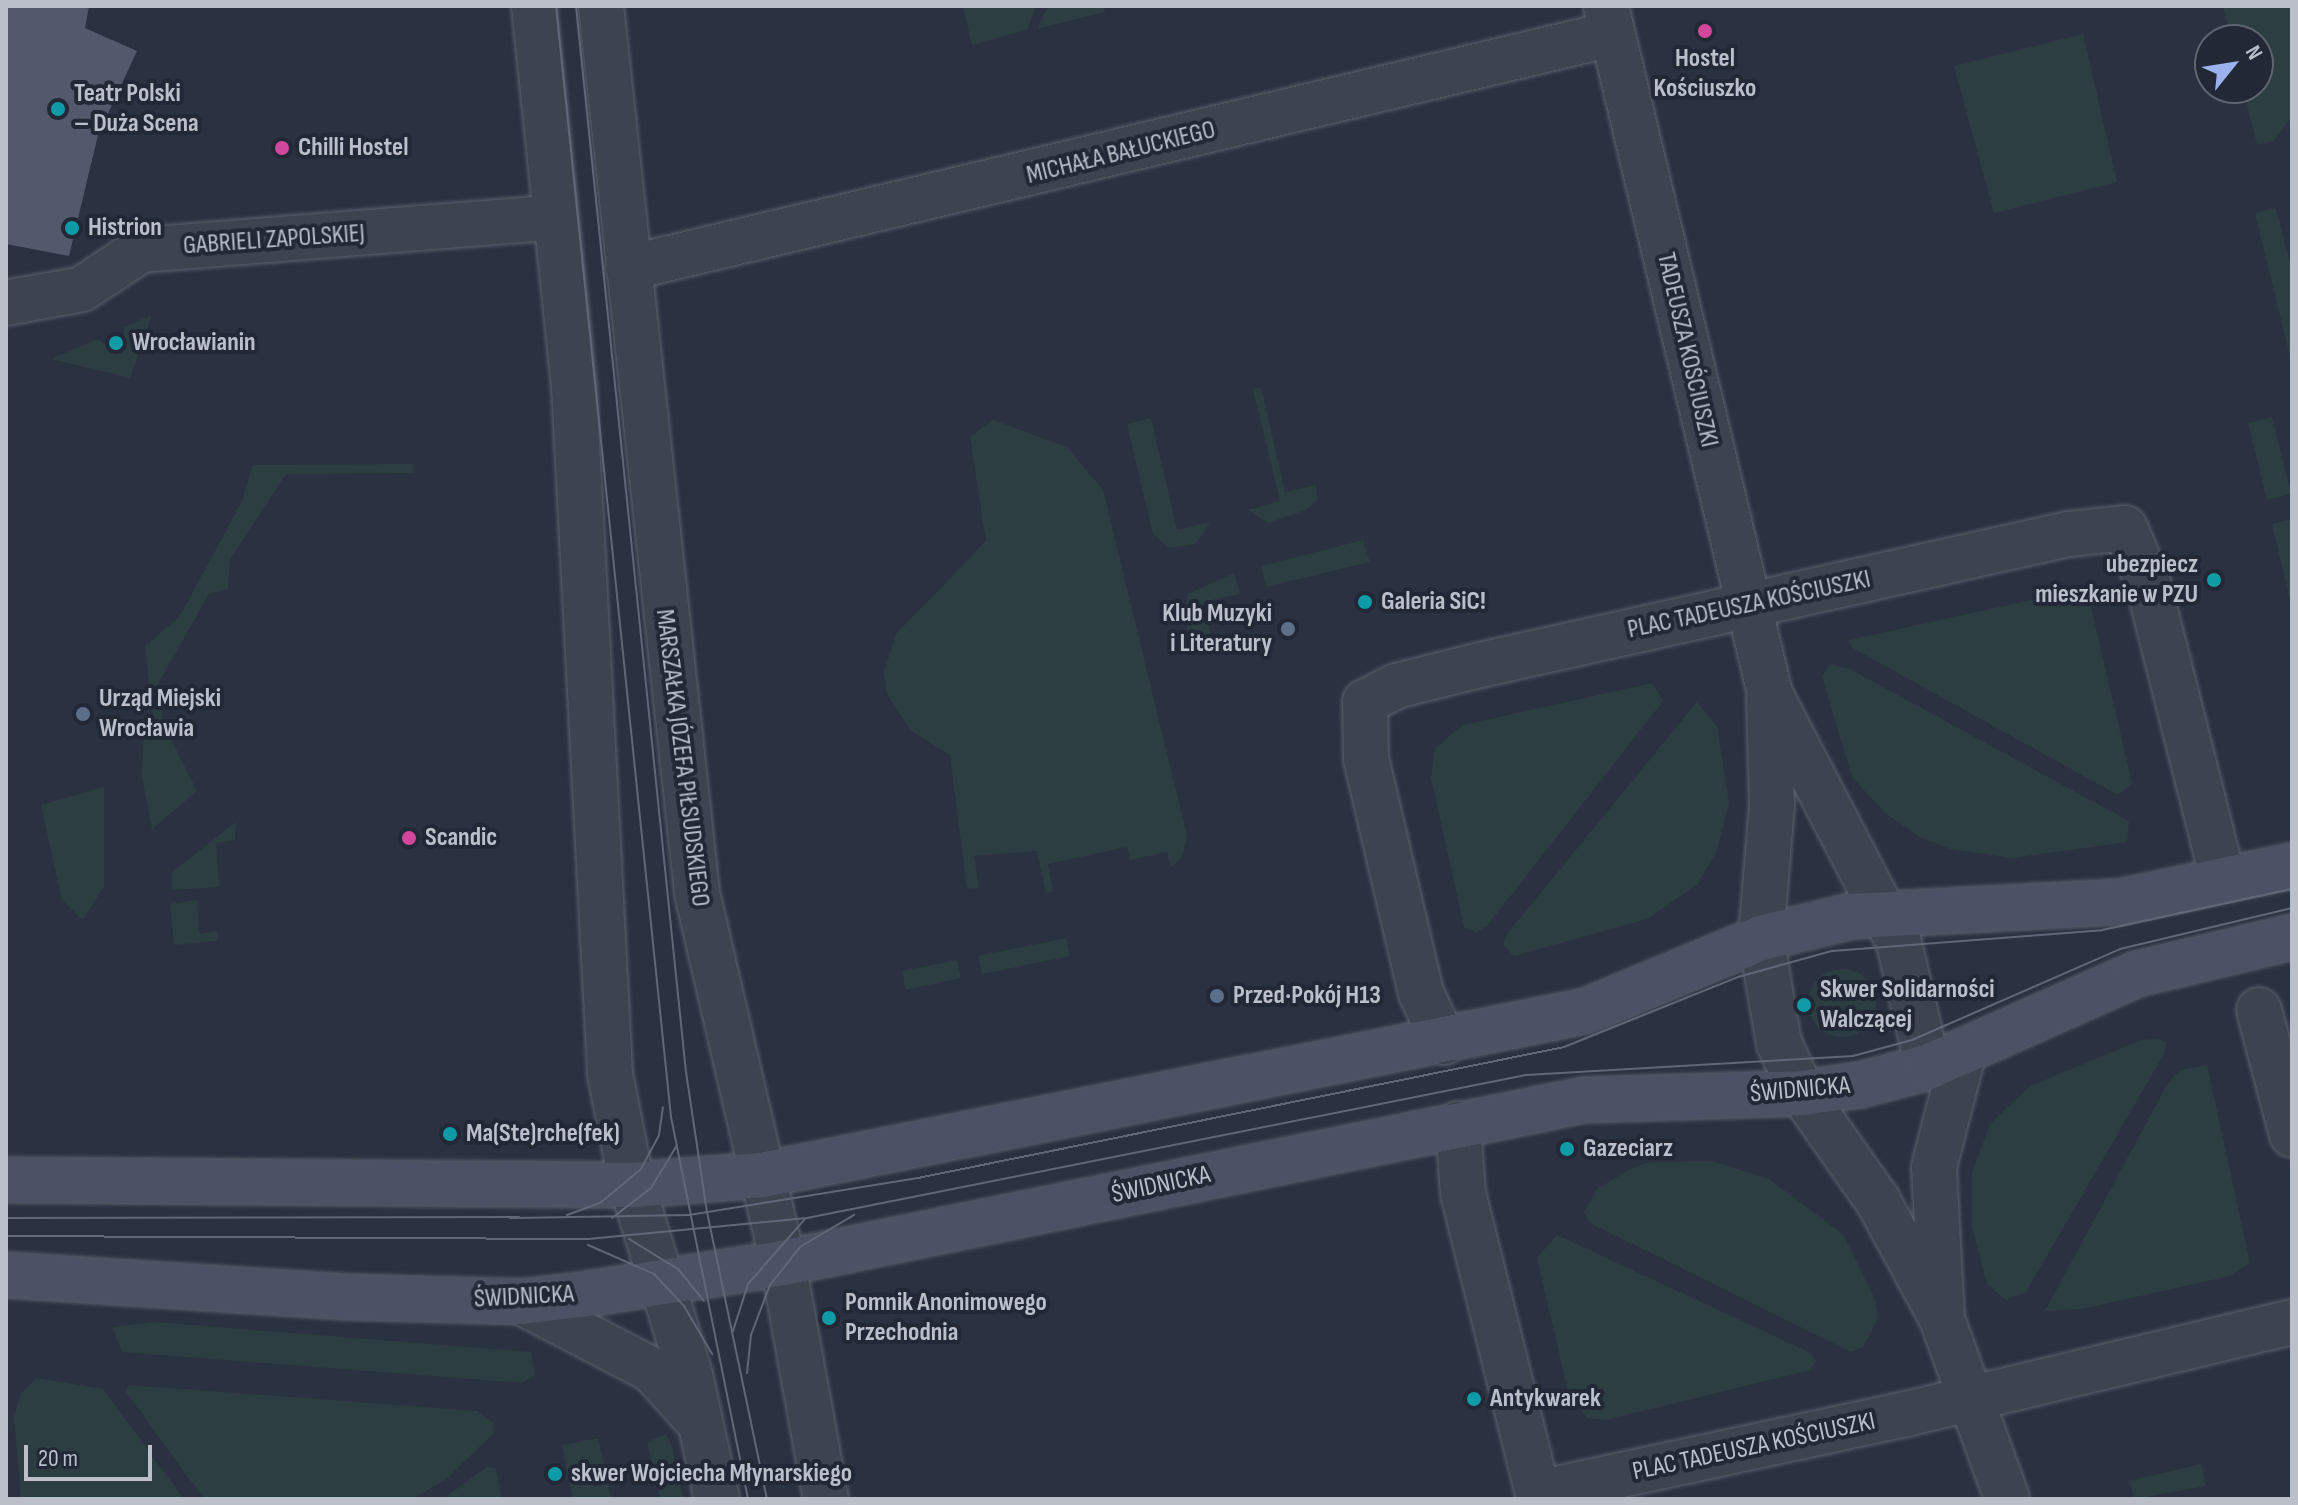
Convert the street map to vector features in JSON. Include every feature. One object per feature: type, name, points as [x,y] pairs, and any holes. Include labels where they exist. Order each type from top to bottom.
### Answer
[{"type":"main road","points":[[6,1180],[632,1185],[762,1175],[1444,1042],[1586,1011],[1761,938],[1886,913],[2119,902],[2292,866]]},
{"type":"main road","name":"ŚWIDNICKA","points":[[6,1275],[521,1302],[783,1263],[1584,1100],[1802,1093],[1946,1059],[2137,974],[2292,937]]},
{"type":"street","points":[[534,6],[556,217],[586,571],[583,630],[607,1035],[632,1185],[704,1428],[717,1499]]},
{"type":"street","name":"MARSZAŁKA JÓZEFA PIŁSUDSKIEGO","points":[[601,6],[697,893],[783,1263],[826,1499]]},
{"type":"street","name":"MICHAŁA BAŁUCKIEGO","points":[[628,268],[1609,20]]},
{"type":"street","name":"TADEUSZA KOŚCIUSZKI","points":[[1609,20],[1770,694],[1828,817],[1886,913],[1915,994],[1946,1059],[1934,1167],[1942,1319]]},
{"type":"street","name":"GABRIELI ZAPOLSKIEJ","points":[[6,303],[82,289],[141,250],[556,217]]},
{"type":"street","name":"PLAC TADEUSZA KOŚCIUSZKI","points":[[1444,1042],[1421,993],[1366,758],[1365,702],[1434,676],[2069,534],[2125,528],[2148,583],[2223,880]]},
{"type":"street","name":"TADEUSZA KOŚCIUSZKI","points":[[1770,694],[1772,805],[1761,938],[1774,1026],[1802,1093],[1878,1201],[1942,1319],[2007,1499]]},
{"type":"street","points":[[2259,1010],[2292,1135]]},
{"type":"street","name":"PLAC TADEUSZA KOŚCIUSZKI","points":[[1458,1124],[1463,1193],[1538,1493],[1970,1398],[2292,1322]]},
{"type":"street","points":[[521,1302],[652,1370],[704,1428]]},
{"type":"shaded area","points":[[963,6],[1036,6],[1027,30],[972,45]]},
{"type":"shaded area","points":[[1048,6],[1104,6],[1105,12],[1037,29]]},
{"type":"shaded area","points":[[2223,6],[2292,6],[2292,117],[2273,141],[2257,145],[2247,104],[2274,104],[2274,24],[2227,24]]},
{"type":"shaded area","points":[[2083,34],[2117,182],[1994,213],[1954,66]]},
{"type":"shaded area","points":[[2276,208],[2292,272],[2292,365],[2255,213]]},
{"type":"shaded area","points":[[152,315],[130,378],[51,359],[98,339],[114,351],[123,346],[124,327]]},
{"type":"shaded area","points":[[1261,387],[1285,492],[1316,485],[1318,499],[1306,510],[1268,523],[1248,510],[1280,501],[1253,389]]},
{"type":"shaded area","points":[[2272,417],[2291,494],[2267,500],[2248,423]]},
{"type":"shaded area","points":[[1151,418],[1177,530],[1210,522],[1196,544],[1169,548],[1153,534],[1127,424]]},
{"type":"shaded area","points":[[993,420],[1067,447],[1103,490],[1187,836],[1182,857],[1171,867],[1167,852],[1130,860],[1127,847],[1048,864],[1053,891],[1046,893],[1037,851],[974,856],[979,888],[967,889],[950,755],[911,731],[887,694],[884,672],[896,634],[986,541],[970,437]]},
{"type":"shaded area","points":[[413,464],[414,473],[286,474],[230,559],[228,589],[209,594],[159,682],[162,721],[197,791],[152,829],[142,777],[144,719],[153,717],[145,646],[180,616],[242,501],[253,465]]},
{"type":"shaded area","points":[[2292,519],[2292,608],[2272,524]]},
{"type":"shaded area","points":[[1363,540],[1370,562],[1266,587],[1261,566]]},
{"type":"shaded area","points":[[1234,573],[1240,594],[1203,602],[1211,636],[1190,641],[1184,613],[1188,594]]},
{"type":"shaded area","points":[[2071,591],[2091,607],[2129,770],[2132,784],[2118,795],[1851,647],[1849,640]]},
{"type":"shaded area","points":[[1830,664],[1850,669],[2129,821],[2127,842],[2012,858],[1950,849],[1920,837],[1885,813],[1852,777],[1822,676]]},
{"type":"shaded area","points":[[1652,683],[1663,701],[1487,926],[1476,932],[1464,927],[1431,778],[1435,748],[1463,725]]},
{"type":"shaded area","points":[[1697,702],[1717,726],[1729,803],[1716,853],[1697,885],[1647,919],[1514,956],[1503,945],[1507,934]]},
{"type":"shaded area","points":[[104,787],[104,886],[83,920],[62,900],[41,805]]},
{"type":"shaded area","points":[[236,822],[235,840],[216,843],[219,887],[172,890],[172,872]]},
{"type":"shaded area","points":[[197,900],[199,934],[217,931],[217,941],[174,945],[170,904]]},
{"type":"shaded area","points":[[1066,938],[1070,956],[982,974],[978,956]]},
{"type":"shaded area","points":[[957,960],[961,978],[906,990],[902,971]]},
{"type":"shaded area","points":[[1849,969],[1870,984],[1876,1003],[1874,1016],[1866,1027],[1849,1037],[1835,1037],[1818,1027],[1810,1016],[1808,996],[1818,979],[1829,971]]},
{"type":"shaded area","points":[[2141,1040],[2167,1042],[2164,1054],[2026,1292],[2006,1300],[1987,1284],[1972,1227],[1972,1173],[1990,1124],[2030,1086]]},
{"type":"shaded area","points":[[2207,1065],[2250,1263],[2230,1276],[2082,1309],[2045,1311],[2167,1085],[2180,1070]]},
{"type":"shaded area","points":[[1712,1161],[1769,1179],[1843,1234],[1875,1299],[1878,1319],[1863,1347],[1851,1352],[1590,1223],[1584,1212],[1597,1189],[1630,1169],[1649,1162]]},
{"type":"shaded area","points":[[1557,1235],[1811,1353],[1816,1361],[1811,1370],[1606,1420],[1587,1418],[1568,1391],[1537,1258]]},
{"type":"shaded area","points":[[154,1322],[531,1352],[535,1375],[522,1383],[122,1352],[112,1327]]},
{"type":"shaded area","points":[[37,1378],[103,1389],[184,1499],[21,1499],[14,1418],[21,1393]]},
{"type":"shaded area","points":[[129,1385],[477,1411],[493,1423],[494,1433],[445,1480],[412,1499],[204,1499],[126,1392]]},
{"type":"shaded area","points":[[666,1434],[672,1447],[683,1499],[660,1499],[647,1442]]},
{"type":"shaded area","points":[[598,1438],[611,1499],[573,1499],[562,1445]]},
{"type":"shaded area","points":[[2201,1464],[2206,1486],[2135,1499],[2129,1481]]},
{"type":"shaded area","points":[[488,1466],[496,1469],[502,1499],[443,1499]]},
{"type":"building","name":"Teatr Polski – Duża Scena","points":[[6,6],[89,6],[85,28],[137,51],[98,135],[69,256],[6,244]]},
{"type":"tram line","points":[[556,6],[671,1117],[748,1499]]},
{"type":"tram line","points":[[576,6],[686,1072],[707,1212],[767,1499]]},
{"type":"tram line","points":[[510,1218],[689,1215],[918,1178],[1564,1047],[1738,977],[1832,951],[2102,930],[2292,889]]},
{"type":"tram line","points":[[6,1236],[588,1239],[807,1218],[1526,1075],[1853,1056],[1912,1040],[2120,949],[2292,908]]},
{"type":"tram line","points":[[567,1215],[600,1203],[641,1169],[659,1135],[663,1107]]},
{"type":"tram line","points":[[612,1218],[651,1188],[677,1145]]},
{"type":"tram line","points":[[747,1373],[751,1335],[770,1285],[800,1247],[854,1215]]},
{"type":"tram line","points":[[6,1218],[519,1217]]},
{"type":"tram line","points":[[733,1331],[748,1284],[805,1219]]},
{"type":"tram line","points":[[629,1239],[678,1269],[704,1301]]},
{"type":"tram line","points":[[588,1245],[654,1274],[684,1306],[712,1354]]},
{"type":"place","name":"Hostel Kościuszko","points":[[1705,31]]},
{"type":"place","name":"Teatr Polski – Duża Scena","points":[[58,109]]},
{"type":"place","name":"Chilli Hostel","points":[[282,148]]},
{"type":"place","name":"Histrion","points":[[72,228]]},
{"type":"place","name":"Wrocławianin","points":[[116,343]]},
{"type":"place","name":"ubezpiecz mieszkanie w PZU","points":[[2214,580]]},
{"type":"place","name":"Galeria SiC!","points":[[1365,602]]},
{"type":"place","name":"Klub Muzyki i Literatury","points":[[1288,629]]},
{"type":"place","name":"Urząd Miejski Wrocławia","points":[[83,714]]},
{"type":"place","name":"Scandic","points":[[409,838]]},
{"type":"place","name":"Przed·Pokój H13","points":[[1217,996]]},
{"type":"place","name":"Skwer Solidarności Walczącej","points":[[1804,1005]]},
{"type":"place","name":"Ma(Ste)rche(fek)","points":[[450,1134]]},
{"type":"place","name":"Gazeciarz","points":[[1567,1149]]},
{"type":"place","name":"Pomnik Anonimowego Przechodnia","points":[[829,1318]]},
{"type":"place","name":"Antykwarek","points":[[1474,1399]]},
{"type":"place","name":"skwer Wojciecha Młynarskiego","points":[[555,1474]]}]
